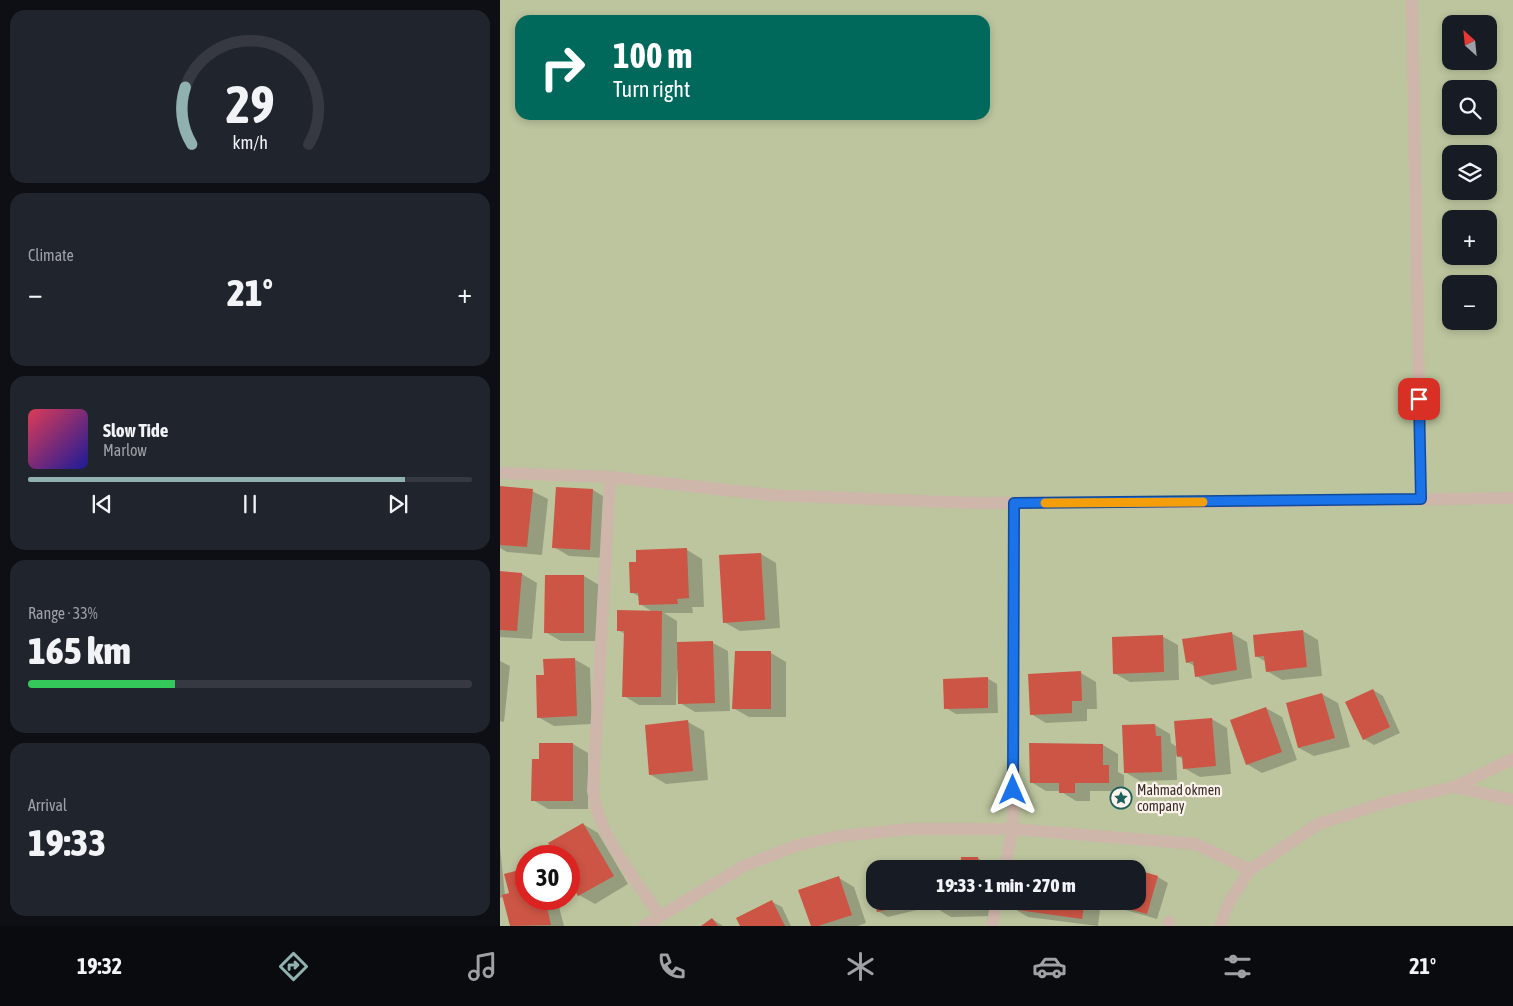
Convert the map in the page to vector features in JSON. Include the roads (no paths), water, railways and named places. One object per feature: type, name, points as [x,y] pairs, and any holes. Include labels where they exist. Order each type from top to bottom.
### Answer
[{"type":"street","points":[[1412,0],[1421,499]]},
{"type":"street","points":[[500,473],[610,477],[772,494],[1014,503],[1513,498]]},
{"type":"street","points":[[610,477],[594,766],[594,800],[602,826],[659,915]]},
{"type":"street","points":[[1006,860],[1013,829],[1014,503]]},
{"type":"street","points":[[1220,926],[1229,902],[1250,870],[1318,824],[1387,802],[1454,787],[1513,759]]},
{"type":"street","points":[[1454,787],[1513,800]]},
{"type":"street","points":[[644,926],[659,915],[744,866],[798,844],[840,836],[911,829],[1013,829],[1196,844],[1250,870]]},
{"type":"street","points":[[992,926],[995,910]]},
{"type":"place","name":"Mahmad okmen company","points":[[1121,798]]}]
